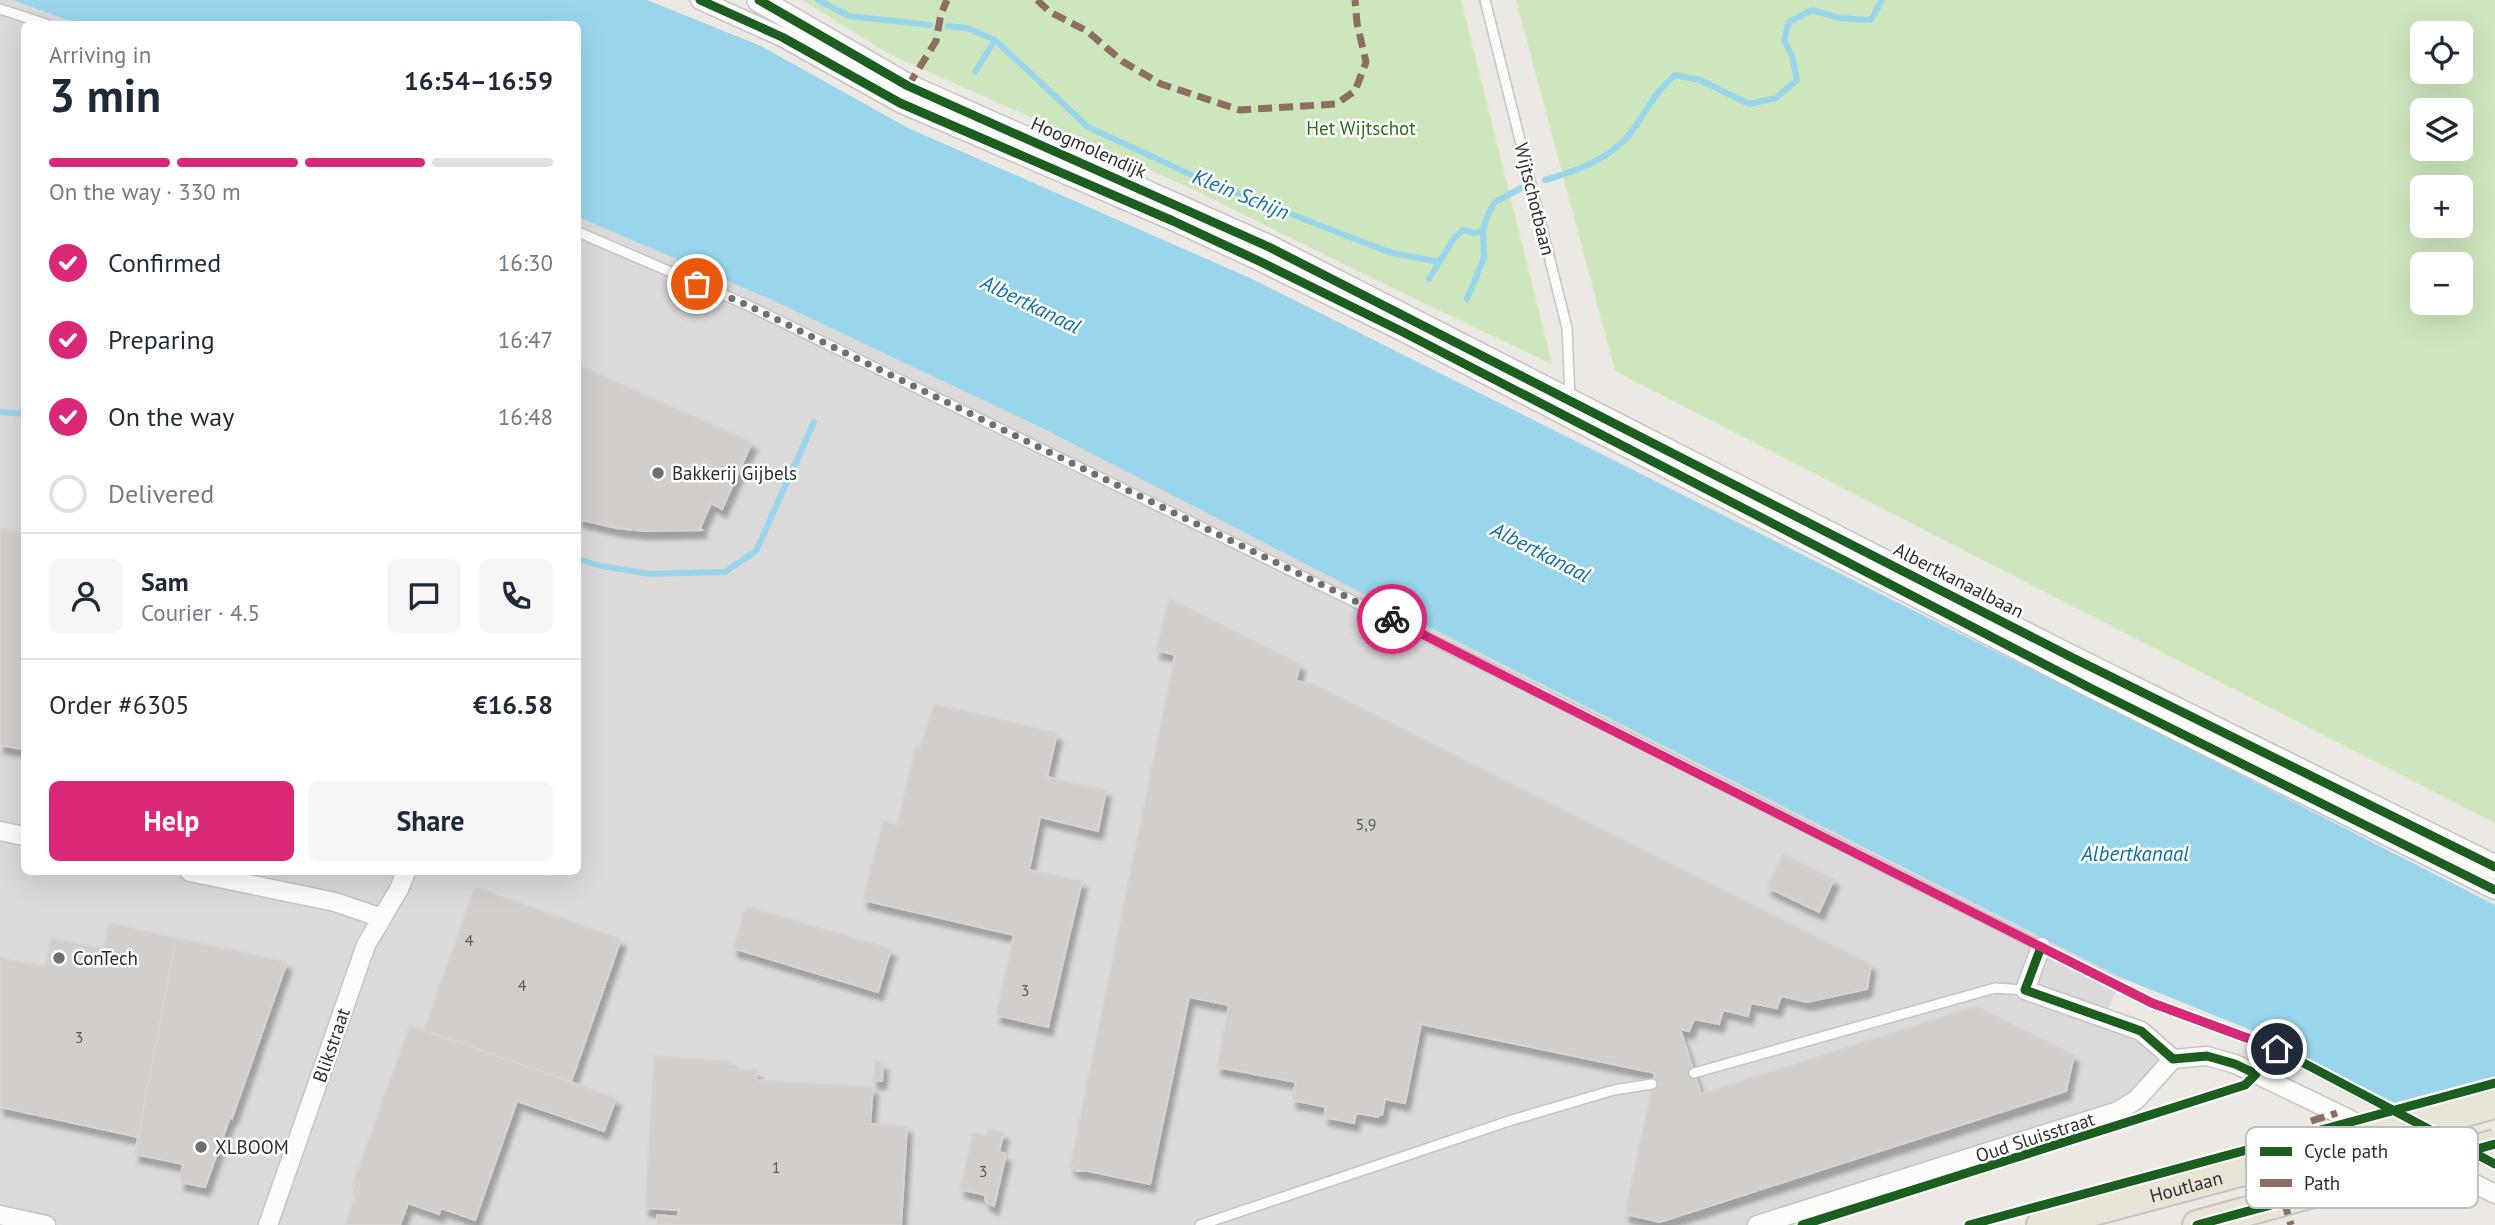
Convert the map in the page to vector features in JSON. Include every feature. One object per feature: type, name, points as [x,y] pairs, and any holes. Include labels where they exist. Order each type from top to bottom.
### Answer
[{"type":"main road","name":"Houtlaan","points":[[2409,1127],[2495,1104]]},
{"type":"main road","name":"Houtlaan","points":[[2478,1149],[2495,1144]]},
{"type":"main road","name":"Houtlaan","points":[[2041,1225],[2246,1170]]},
{"type":"main road","name":"Houtlaan","points":[[2197,1225],[2259,1208]]},
{"type":"street","points":[[700,0],[782,37],[900,103],[1198,233],[1403,332],[2084,685],[2495,890]]},
{"type":"street","name":"Hoogmolendijk","points":[[759,0],[908,86],[1258,242],[1410,318]]},
{"type":"street","name":"Albertkanaalbaan","points":[[1410,318],[2083,663],[2495,867]]},
{"type":"street","points":[[0,831],[21,835]]},
{"type":"street","points":[[204,875],[335,902],[382,918]]},
{"type":"street","name":"Blikstraat","points":[[268,1225],[366,945],[405,875]]},
{"type":"street","points":[[2041,947],[2025,990],[2141,1031],[2173,1059],[2207,1056],[2256,1074],[2362,1127]]},
{"type":"street","name":"Oud Sluisstraat","points":[[1757,1225],[2118,1111],[2136,1100],[2173,1059]]},
{"type":"street","points":[[2478,1185],[2495,1194]]},
{"type":"street","points":[[0,1215],[46,1225]]},
{"type":"lane","name":"Wijtschotbaan","points":[[1485,0],[1567,328],[1570,399]]},
{"type":"lane","points":[[0,9],[37,21]]},
{"type":"lane","points":[[581,233],[745,304],[1551,698],[2152,1003],[2277,1049],[2425,1127]]},
{"type":"lane","points":[[1694,1073],[1995,988],[2025,990]]},
{"type":"lane","points":[[1200,1225],[1512,1120],[1614,1090],[1652,1084]]},
{"type":"lane","points":[[2478,1155],[2495,1164]]},
{"type":"shaded area","points":[[0,0],[12,0],[71,21],[21,21],[21,875],[581,875],[581,218],[770,299],[1044,429],[2122,978],[2104,1018],[2173,1059],[2136,1100],[1757,1225],[0,1225]]},
{"type":"green space","name":"Het Wijtschot","points":[[802,0],[1461,0],[1552,364],[1190,188],[891,55]]},
{"type":"green space","points":[[1516,0],[2495,0],[2495,823],[1615,371]]},
{"type":"water","name":"Albertkanaal","points":[[12,0],[647,0],[761,46],[908,128],[1250,278],[2495,905],[2495,1155],[2478,1146],[2478,1127],[2441,1127],[2263,1035],[2122,978],[1044,429],[770,299],[581,218],[581,21],[71,21]]},
{"type":"pier","points":[[2495,1076],[2495,1159],[2478,1150],[2478,1127],[2433,1127],[2389,1104]]},
{"type":"building","name":"Bakkerij Gijbels","points":[[581,366],[752,442],[722,509],[711,503],[700,528],[702,530],[644,531],[581,520]]},
{"type":"building","points":[[0,528],[21,533],[21,749],[0,745]]},
{"type":"building","points":[[1169,598],[1300,664],[1296,681],[1313,684],[1871,964],[1867,989],[1807,1002],[1781,996],[1777,1008],[1751,1003],[1748,1016],[1723,1010],[1719,1024],[1694,1019],[1689,1031],[1680,1029],[1701,1094],[1976,1006],[2074,1055],[2066,1091],[1660,1222],[1625,1214],[1655,1073],[1421,1024],[1405,1103],[1385,1099],[1382,1115],[1378,1117],[1356,1113],[1354,1123],[1324,1117],[1326,1107],[1292,1100],[1296,1082],[1217,1067],[1229,1005],[1189,997],[1150,1184],[1076,1171],[1077,1168],[1070,1167],[1175,655],[1156,650]]},
{"type":"building","points":[[934,704],[1057,733],[1047,777],[1106,790],[1098,831],[1040,817],[1029,870],[1082,881],[1048,1027],[996,1015],[1014,935],[863,900],[883,821],[897,825],[916,745],[920,747]]},
{"type":"building","points":[[1783,854],[1834,879],[1819,912],[1767,887]]},
{"type":"building","points":[[475,887],[621,939],[571,1082],[424,1030]]},
{"type":"building","points":[[746,906],[891,949],[878,992],[733,948]]},
{"type":"building","points":[[109,923],[176,938],[138,1137],[0,1107],[0,958],[45,966],[51,938],[104,949]]},
{"type":"building","points":[[176,938],[287,962],[205,1187],[180,1182],[183,1164],[135,1154]]},
{"type":"building","points":[[410,1025],[616,1098],[604,1131],[517,1101],[475,1220],[441,1208],[439,1214],[408,1203],[400,1225],[345,1225],[358,1188],[352,1186]]},
{"type":"building","points":[[654,1056],[730,1061],[730,1069],[757,1070],[756,1080],[873,1087],[870,1124],[907,1126],[901,1225],[657,1225],[657,1215],[678,1217],[679,1210],[645,1208]]},
{"type":"building","points":[[875,1062],[883,1063],[882,1081],[873,1080]]},
{"type":"building","points":[[988,1129],[1004,1132],[999,1152],[1006,1154],[994,1206],[986,1202],[985,1195],[960,1189],[973,1133],[986,1136]]},
{"type":"waterway","points":[[818,0],[849,16],[930,25]]},
{"type":"waterway","name":"Klein Schijn","points":[[1545,180],[1582,168],[1605,156],[1625,140],[1656,95],[1675,75],[1700,80],[1749,104],[1776,98],[1797,80],[1792,56],[1784,40],[1789,22],[1812,10],[1839,18],[1871,20],[1882,0]]},
{"type":"waterway","points":[[948,26],[967,28],[995,40]]},
{"type":"waterway","name":"Klein Schijn","points":[[975,72],[995,40],[1088,127],[1196,177],[1355,239],[1392,253],[1440,262]]},
{"type":"waterway","points":[[1467,299],[1484,258],[1483,231],[1488,214],[1495,202],[1521,188]]},
{"type":"waterway","name":"Klein Schijn","points":[[1429,279],[1454,238],[1463,230],[1474,233],[1483,231]]},
{"type":"waterway","name":"Klein Schijn","points":[[0,412],[21,414]]},
{"type":"waterway","name":"Klein Schijn","points":[[581,560],[650,574],[725,572],[756,551],[814,422]]},
{"type":"marked path","points":[[908,86],[936,41],[941,14],[947,0]]},
{"type":"marked path","points":[[1037,0],[1050,12],[1087,31],[1122,61],[1161,84],[1240,110],[1336,104],[1355,91],[1366,62],[1355,0]]},
{"type":"marked path","points":[[2311,1121],[2337,1113]]},
{"type":"marked path","points":[[2286,1208],[2291,1225]]},
{"type":"cycle path","points":[[700,0],[782,37],[900,103],[1173,221],[1403,332],[2096,691],[2495,890]]},
{"type":"cycle path","points":[[759,0],[908,86],[1269,247],[2071,657],[2495,867]]},
{"type":"cycle path","points":[[1802,1225],[2245,1085],[2256,1074],[2235,1064],[2207,1056],[2173,1059],[2141,1031],[2025,990],[2041,947],[2152,1003],[2277,1049],[2425,1127]]},
{"type":"cycle path","points":[[2332,1127],[2495,1083]]},
{"type":"cycle path","points":[[2478,1149],[2495,1144]]},
{"type":"cycle path","points":[[1969,1225],[2246,1150]]},
{"type":"cycle path","points":[[2478,1155],[2495,1164]]},
{"type":"cycle path","points":[[2197,1225],[2260,1208]]},
{"type":"way so far","points":[[697,284],[745,304],[1392,619]]},
{"type":"place","name":"Bakkerij Gijbels","points":[[658,473]]},
{"type":"place","name":"ConTech","points":[[59,958]]},
{"type":"place","name":"XLBOOM","points":[[201,1147]]},
{"type":"route","points":[[1392,619],[2152,1003],[2277,1049]]}]
